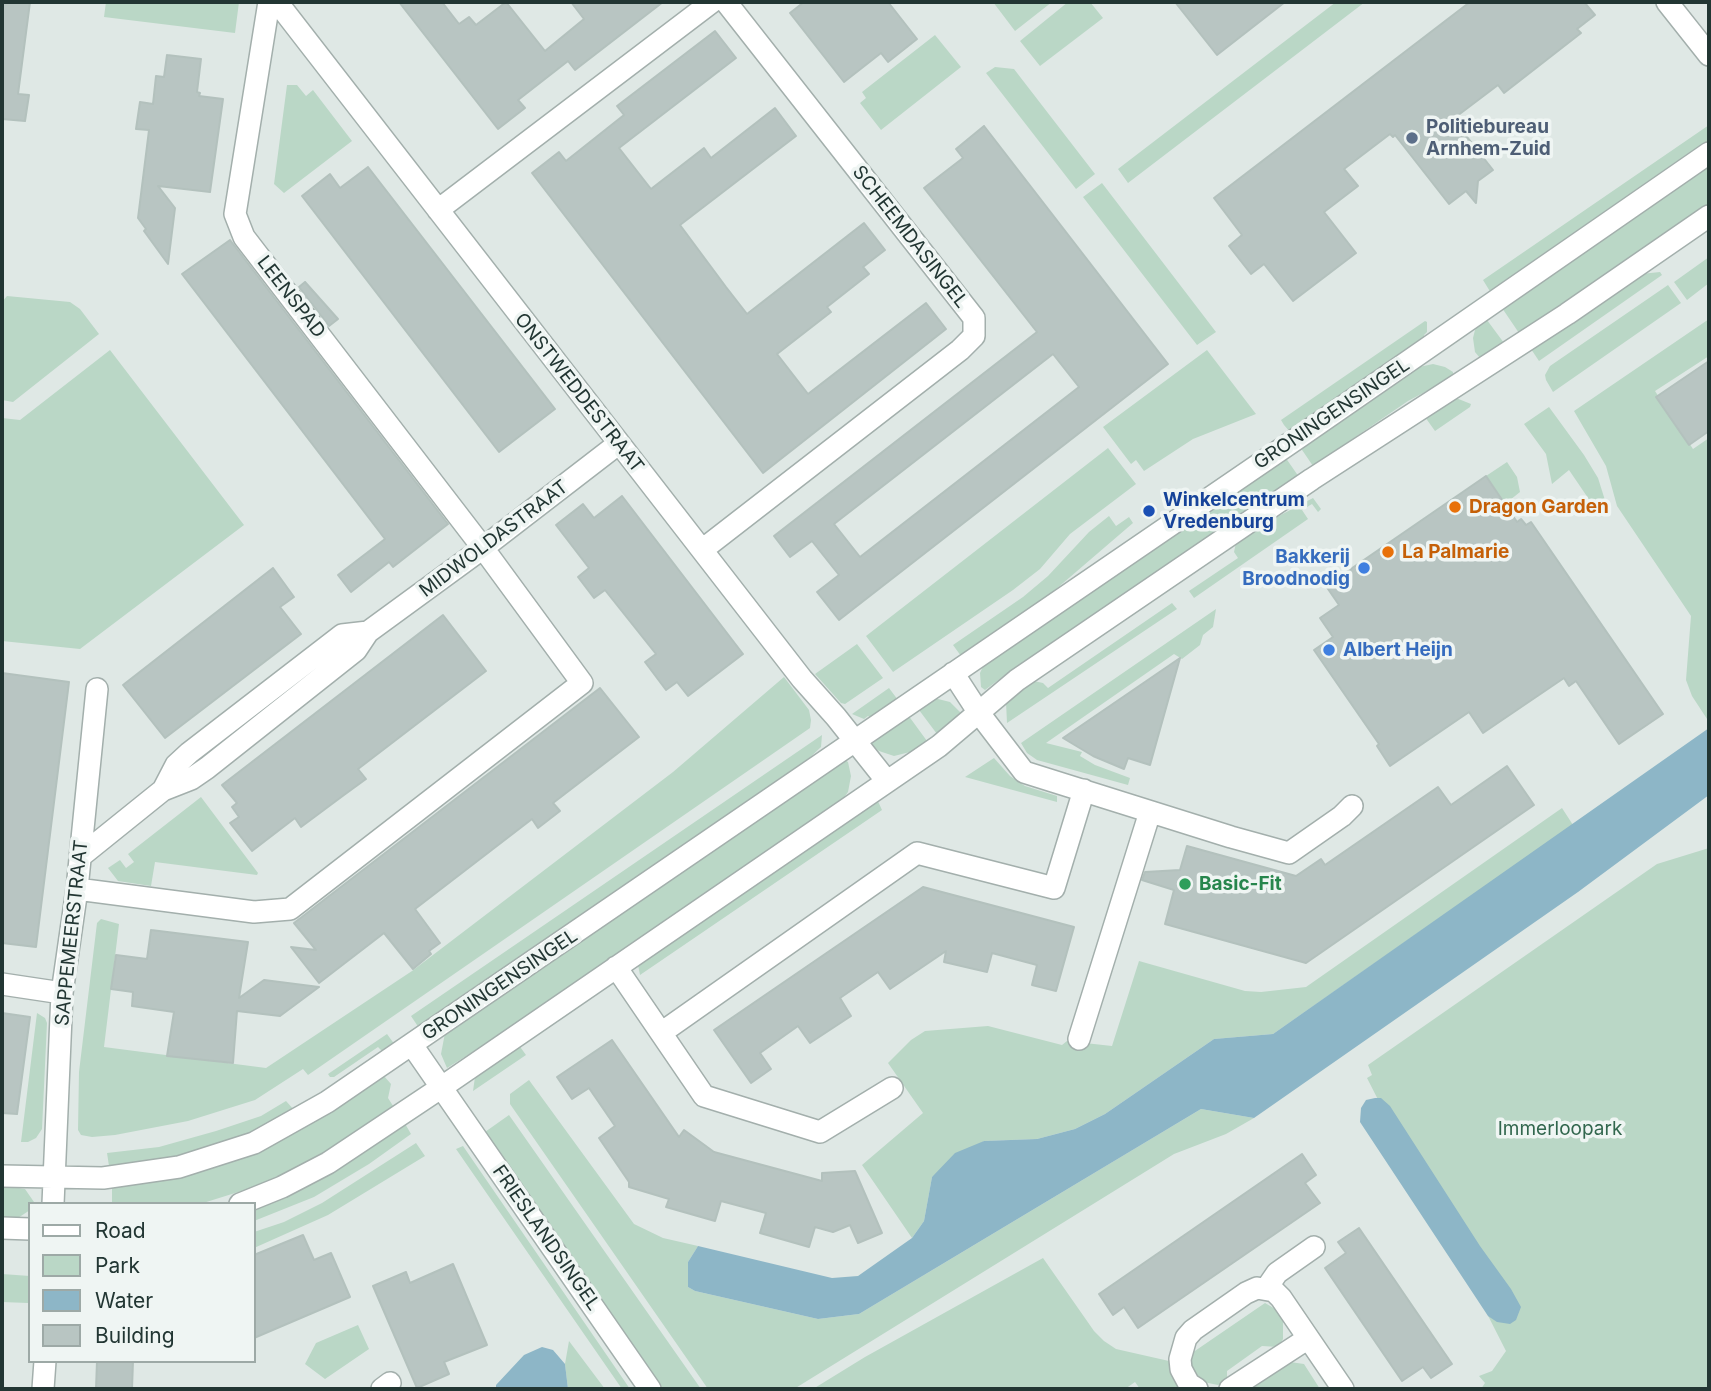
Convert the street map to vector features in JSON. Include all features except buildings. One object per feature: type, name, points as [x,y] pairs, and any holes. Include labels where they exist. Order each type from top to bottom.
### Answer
[{"type":"street","name":"LEENSPAD","points":[[77,889],[254,912],[290,909],[580,679],[244,237],[235,215],[269,2]]},
{"type":"street","name":"ONSTWEDDESTRAAT","points":[[277,2],[618,444],[802,679],[886,780]]},
{"type":"street","points":[[438,209],[712,2]]},
{"type":"street","name":"SCHEEMDASINGEL","points":[[702,550],[960,350],[974,336],[974,318],[726,2]]},
{"type":"street","points":[[1667,2],[1709,55]]},
{"type":"street","name":"GRONINGENSINGEL","points":[[2,1176],[103,1178],[179,1167],[254,1143],[327,1102],[1709,153]]},
{"type":"street","points":[[245,1202],[282,1187],[328,1163],[442,1087],[939,746],[1017,680],[1306,483],[1567,314],[1709,216]]},
{"type":"street","name":"MIDWOLDASTRAAT","points":[[81,856],[163,790],[191,779],[207,768],[356,649],[368,632],[618,444]]},
{"type":"street","points":[[953,673],[979,713],[1024,772],[1289,853],[1352,806]]},
{"type":"street","name":"SAPPEMEERSTRAAT","points":[[53,1202],[62,993],[81,856],[97,689]]},
{"type":"street","points":[[661,1032],[917,853],[1054,888],[1084,790]]},
{"type":"street","points":[[1079,1039],[1150,812]]},
{"type":"street","points":[[616,967],[704,1096],[820,1132],[892,1088]]},
{"type":"street","points":[[2,984],[62,993]]},
{"type":"street","name":"FRIESLANDSINGEL","points":[[412,1045],[650,1389]]},
{"type":"street","points":[[2,1228],[28,1229]]},
{"type":"street","points":[[1266,1289],[1277,1273],[1314,1247]]},
{"type":"street","points":[[1196,1389],[1189,1384],[1181,1369],[1180,1359],[1186,1338],[1193,1330],[1246,1293],[1257,1289],[1266,1289],[1281,1298],[1343,1389]]},
{"type":"street","points":[[1230,1389],[1307,1339]]},
{"type":"street","points":[[43,1389],[45,1363]]},
{"type":"green space","points":[[106,2],[239,2],[235,33],[104,17]]},
{"type":"green space","points":[[993,2],[1052,2],[1015,31]]},
{"type":"green space","points":[[1068,2],[1090,2],[1103,18],[1040,66],[1020,41]]},
{"type":"green space","points":[[1336,2],[1365,2],[1128,183],[1118,169]]},
{"type":"green space","points":[[935,35],[961,67],[881,130],[860,103],[866,98],[862,92]]},
{"type":"green space","points":[[995,67],[1014,69],[1095,174],[1076,189],[986,73]]},
{"type":"green space","points":[[287,85],[297,85],[306,96],[313,90],[352,141],[284,193],[274,184]]},
{"type":"green space","points":[[1709,125],[1709,142],[1491,293],[1483,280]]},
{"type":"green space","points":[[1709,163],[1709,208],[1521,336],[1500,305]]},
{"type":"green space","points":[[1102,183],[1216,332],[1197,345],[1083,197]]},
{"type":"green space","points":[[1709,257],[1709,283],[1687,300],[1674,282]]},
{"type":"green space","points":[[1660,272],[1662,275],[1539,361],[1531,349],[1641,274]]},
{"type":"green space","points":[[1668,285],[1681,303],[1553,392],[1545,375],[1550,366]]},
{"type":"green space","points":[[7,296],[70,302],[80,309],[99,334],[13,402],[2,400],[2,302]]},
{"type":"green space","points":[[1484,316],[1504,343],[1480,358],[1475,352],[1473,338]]},
{"type":"green space","points":[[1709,319],[1709,356],[1655,391],[1693,449],[1709,438],[1709,722],[1692,696],[1686,680],[1691,616],[1617,506],[1606,466],[1574,411]]},
{"type":"green space","points":[[1425,321],[1427,332],[1424,338],[1290,432],[1284,425],[1281,420]]},
{"type":"green space","points":[[110,350],[244,525],[80,649],[2,641],[2,418],[20,420]]},
{"type":"green space","points":[[1207,350],[1256,414],[1193,439],[1144,471],[1136,460],[1131,464],[1103,427]]},
{"type":"green space","points":[[1433,364],[1453,372],[1453,377],[1408,401],[1313,466],[1298,444],[1419,367]]},
{"type":"green space","points":[[1456,398],[1471,404],[1470,407],[1435,431],[1425,417]]},
{"type":"green space","points":[[1549,407],[1598,478],[1609,513],[1601,517],[1569,470],[1552,484],[1546,454],[1524,424]]},
{"type":"green space","points":[[1108,448],[1136,484],[1070,534],[1040,569],[1013,590],[893,672],[866,636]]},
{"type":"green space","points":[[1283,454],[1299,477],[1027,663],[1009,672],[985,690],[981,687],[980,673],[985,662]]},
{"type":"green space","points":[[1507,462],[1517,477],[1520,492],[1505,504],[1486,476]]},
{"type":"green space","points":[[1313,498],[1321,509],[1318,512],[1312,504],[1302,510],[1308,519],[1194,598],[1189,591],[1238,558],[1234,552],[1237,538]]},
{"type":"green space","points":[[1109,516],[1116,526],[1129,517],[1133,523],[1048,596],[961,656],[953,645],[1023,597]]},
{"type":"green space","points":[[1172,603],[1177,609],[1007,723],[1006,702],[1029,680],[1043,683],[1048,688]]},
{"type":"green space","points":[[1216,609],[1213,627],[1203,635],[1200,645],[1182,659],[1174,654],[1046,743],[1082,752],[1080,756],[1095,765],[1130,778],[1128,785],[1037,760],[1027,753],[1021,743]]},
{"type":"green space","points":[[857,644],[883,678],[845,704],[841,703],[815,674]]},
{"type":"green space","points":[[784,677],[809,710],[810,728],[308,1075],[303,1069],[255,1100],[188,1121],[115,1135],[81,1135],[78,1130],[79,1072],[97,923],[101,919],[119,924],[104,1047],[266,1068],[412,971],[673,772]]},
{"type":"green space","points":[[889,688],[898,700],[871,718],[868,716],[864,719],[852,714]]},
{"type":"green space","points":[[934,698],[950,702],[961,713],[937,734],[919,710]]},
{"type":"green space","points":[[908,715],[927,741],[910,752],[894,756],[879,751],[869,743]]},
{"type":"green space","points":[[822,735],[821,747],[802,765],[419,1028],[411,1016]]},
{"type":"green space","points":[[994,758],[1010,776],[1025,786],[1057,796],[1057,802],[965,777]]},
{"type":"green space","points":[[844,759],[848,762],[851,776],[848,792],[839,804],[535,1013],[447,1068],[441,1054],[445,1033]]},
{"type":"green space","points":[[201,797],[257,875],[155,862],[151,886],[118,881],[108,868],[120,860],[126,868],[134,862],[128,854]]},
{"type":"green space","points":[[876,797],[882,810],[640,975],[638,965]]},
{"type":"green space","points":[[1562,808],[1573,825],[1273,1034],[1214,1039],[1105,1114],[1075,1129],[1037,1139],[984,1141],[932,1177],[924,1221],[912,1238],[862,1165],[923,1113],[888,1063],[911,1040],[925,1031],[988,1026],[1062,1045],[1067,1041],[1112,1046],[1139,961],[1245,991],[1306,987]]},
{"type":"green space","name":"Immerloopark","points":[[1709,848],[1709,1389],[1481,1389],[1485,1383],[1479,1376],[1492,1371],[1506,1351],[1367,1078],[1372,1075],[1368,1065],[1657,864]]},
{"type":"green space","points":[[37,1013],[45,1018],[47,1023],[42,1129],[36,1138],[21,1142]]},
{"type":"green space","points":[[387,1034],[395,1045],[384,1053],[378,1047],[334,1077],[330,1077],[328,1074]]},
{"type":"green space","points":[[518,1044],[526,1055],[473,1091],[475,1077]]},
{"type":"green space","points":[[384,1076],[391,1084],[388,1098],[395,1109],[341,1144],[299,1167],[251,1188],[206,1202],[112,1202],[112,1185],[348,1100]]},
{"type":"green space","points":[[529,1080],[634,1224],[663,1238],[698,1246],[688,1262],[688,1287],[695,1291],[818,1319],[859,1314],[1201,1109],[1254,1118],[1226,1134],[1174,1154],[794,1389],[708,1389],[510,1104],[510,1094]]},
{"type":"green space","points":[[286,1101],[295,1111],[225,1144],[161,1162],[109,1166],[107,1153],[159,1147],[216,1131],[261,1116]]},
{"type":"green space","points":[[509,1115],[701,1389],[662,1389],[485,1132]]},
{"type":"green space","points":[[404,1122],[411,1134],[369,1164],[314,1197],[256,1220],[256,1204]]},
{"type":"green space","points":[[416,1143],[425,1156],[328,1215],[256,1247],[256,1231],[284,1222],[322,1203]]},
{"type":"green space","points":[[463,1146],[630,1389],[622,1389],[456,1149]]},
{"type":"green space","points":[[2,1185],[25,1189],[34,1202],[28,1202],[28,1211],[18,1218],[2,1219]]},
{"type":"green space","points":[[1043,1258],[1094,1331],[1104,1341],[1116,1349],[1169,1361],[1169,1369],[1181,1389],[1140,1389],[1135,1382],[1125,1389],[813,1389],[865,1357]]},
{"type":"green space","points":[[2,1274],[28,1276],[28,1303],[2,1302]]},
{"type":"green space","points":[[1265,1303],[1277,1310],[1283,1320],[1283,1339],[1278,1347],[1262,1346],[1227,1371],[1227,1382],[1218,1385],[1203,1382],[1193,1373],[1189,1355]]},
{"type":"green space","points":[[358,1325],[369,1349],[325,1379],[305,1364],[316,1343]]},
{"type":"green space","points":[[569,1341],[605,1389],[568,1389],[565,1364]]},
{"type":"green space","points":[[1290,1362],[1304,1364],[1320,1389],[1252,1389]]},
{"type":"water","points":[[1709,728],[1709,795],[1578,892],[1254,1118],[1201,1109],[859,1314],[818,1319],[695,1291],[688,1287],[688,1262],[698,1246],[832,1278],[858,1276],[912,1238],[924,1221],[932,1177],[955,1153],[984,1141],[1037,1139],[1075,1129],[1105,1114],[1214,1039],[1273,1034]]},
{"type":"water","points":[[1381,1098],[1390,1106],[1480,1246],[1511,1289],[1521,1307],[1516,1320],[1510,1324],[1497,1322],[1488,1316],[1360,1122],[1361,1108],[1366,1100]]},
{"type":"water","points":[[542,1347],[553,1350],[565,1364],[568,1389],[496,1389],[496,1385],[524,1355]]},
{"type":"place","name":"Politiebureau Arnhem-Zuid","points":[[1412,138]]},
{"type":"place","name":"Dragon Garden","points":[[1455,507]]},
{"type":"place","name":"Winkelcentrum Vredenburg","points":[[1149,511]]},
{"type":"place","name":"La Palmarie","points":[[1388,552]]},
{"type":"place","name":"Bakkerij Broodnodig","points":[[1364,568]]},
{"type":"place","name":"Albert Heijn","points":[[1329,650]]},
{"type":"place","name":"Basic-Fit","points":[[1185,884]]}]
